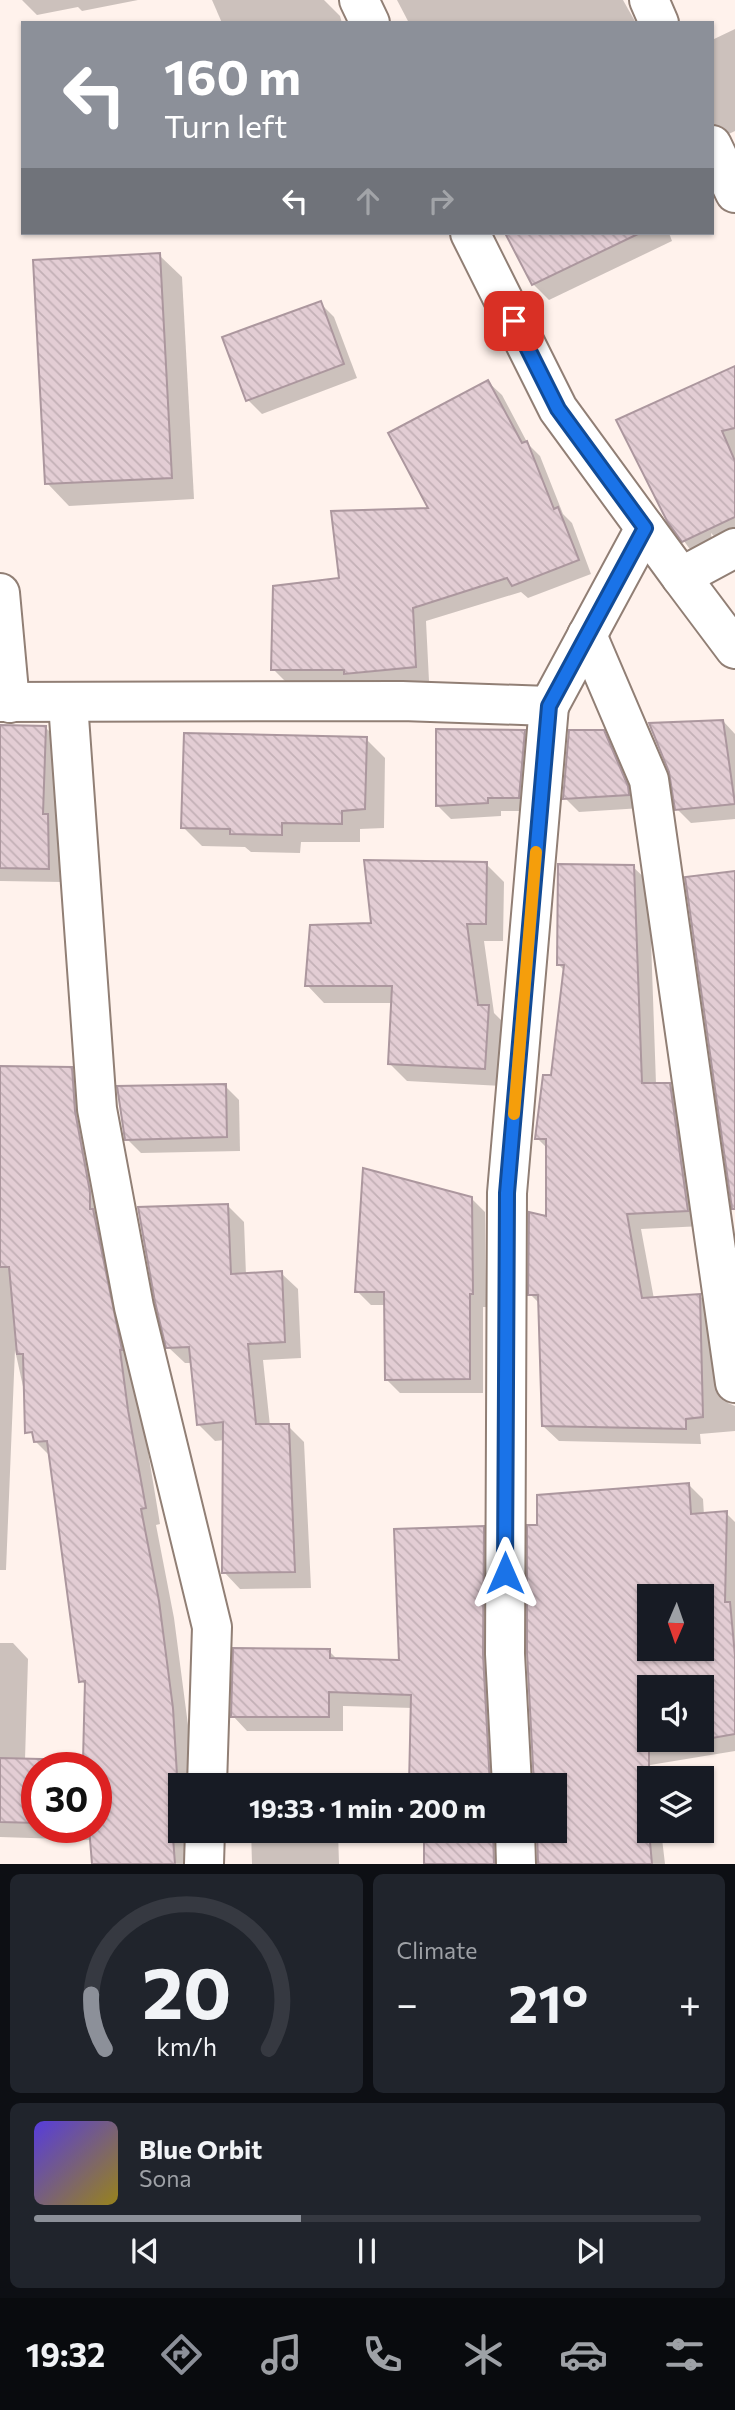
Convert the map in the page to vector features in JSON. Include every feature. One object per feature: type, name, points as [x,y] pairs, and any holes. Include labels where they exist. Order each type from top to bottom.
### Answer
[{"type":"street","points":[[359,0],[369,21]]},
{"type":"street","points":[[649,0],[658,21]]},
{"type":"street","points":[[714,149],[735,193]]},
{"type":"street","points":[[471,235],[558,409],[735,649]]},
{"type":"street","points":[[511,1773],[505,1654],[507,1193],[549,706],[645,528]]},
{"type":"street","points":[[681,577],[735,548]]},
{"type":"street","points":[[0,593],[5,703],[402,701],[549,706]]},
{"type":"street","points":[[587,635],[649,779],[735,1383]]},
{"type":"street","points":[[68,703],[97,1109],[134,1307],[212,1627],[207,1773]]},
{"type":"street","points":[[204,1864],[205,1843]]},
{"type":"street","points":[[515,1843],[516,1864]]},
{"type":"building","points":[[506,235],[636,235],[532,285]]},
{"type":"building","points":[[160,253],[172,478],[45,484],[33,260]]},
{"type":"building","points":[[321,301],[344,364],[246,401],[222,337]]},
{"type":"building","points":[[735,366],[735,428],[722,431],[735,461],[735,517],[682,542],[667,521],[616,420]]},
{"type":"building","points":[[488,380],[522,443],[527,441],[554,509],[558,507],[579,560],[512,586],[507,578],[413,608],[416,667],[344,674],[344,670],[271,670],[273,586],[339,578],[331,511],[428,508],[388,433]]},
{"type":"building","points":[[723,720],[735,804],[675,810],[669,772],[649,723]]},
{"type":"building","points":[[0,725],[46,726],[43,814],[48,814],[49,869],[0,868]]},
{"type":"building","points":[[436,729],[525,730],[519,798],[488,798],[488,803],[436,806]]},
{"type":"building","points":[[569,730],[604,730],[628,786],[629,795],[563,799]]},
{"type":"building","points":[[184,733],[367,737],[365,809],[342,811],[342,824],[282,823],[282,835],[230,834],[230,829],[181,828]]},
{"type":"building","points":[[364,860],[487,862],[486,924],[467,924],[478,1005],[489,1005],[485,1069],[388,1064],[392,986],[305,986],[310,925],[371,923]]},
{"type":"building","points":[[558,864],[634,865],[642,1083],[670,1083],[688,1211],[627,1214],[642,1298],[700,1294],[703,1417],[686,1419],[686,1429],[542,1426],[538,1295],[528,1295],[529,1212],[546,1216],[546,1139],[535,1139],[543,1075],[551,1075],[564,965],[557,965]]},
{"type":"building","points":[[735,871],[735,1209],[732,1209],[685,877]]},
{"type":"building","points":[[0,1066],[72,1067],[75,1111],[90,1192],[90,1209],[93,1209],[122,1350],[128,1410],[146,1508],[141,1509],[159,1601],[173,1708],[177,1773],[168,1773],[168,1843],[173,1843],[175,1864],[92,1864],[90,1843],[112,1843],[112,1752],[83,1752],[85,1681],[79,1682],[47,1441],[34,1442],[32,1432],[25,1433],[23,1354],[17,1354],[9,1267],[0,1267]]},
{"type":"building","points":[[226,1084],[227,1137],[125,1140],[117,1086]]},
{"type":"building","points":[[363,1168],[472,1197],[470,1379],[385,1380],[384,1292],[355,1292]]},
{"type":"building","points":[[228,1204],[231,1274],[282,1271],[285,1342],[248,1344],[256,1424],[289,1424],[295,1572],[222,1573],[223,1422],[197,1425],[189,1347],[166,1348],[138,1207]]},
{"type":"building","points":[[689,1483],[691,1514],[727,1511],[725,1602],[730,1602],[735,1656],[735,1734],[714,1738],[714,1675],[637,1675],[637,1752],[649,1752],[649,1766],[637,1766],[637,1843],[650,1843],[652,1864],[538,1864],[537,1843],[567,1843],[567,1773],[533,1773],[527,1653],[527,1525],[537,1525],[537,1495]]},
{"type":"building","points":[[484,1526],[483,1654],[489,1773],[409,1773],[411,1695],[329,1692],[329,1717],[231,1717],[233,1648],[330,1649],[330,1658],[399,1660],[394,1529]]},
{"type":"building","points":[[0,1758],[21,1759],[21,1823],[0,1822]]},
{"type":"building","points":[[424,1843],[493,1843],[494,1864],[424,1864]]},
{"type":"slow traffic","points":[[514,1114],[536,852]]},
{"type":"route","points":[[505,1573],[507,1193],[549,706],[645,528],[558,409],[514,321]]}]
